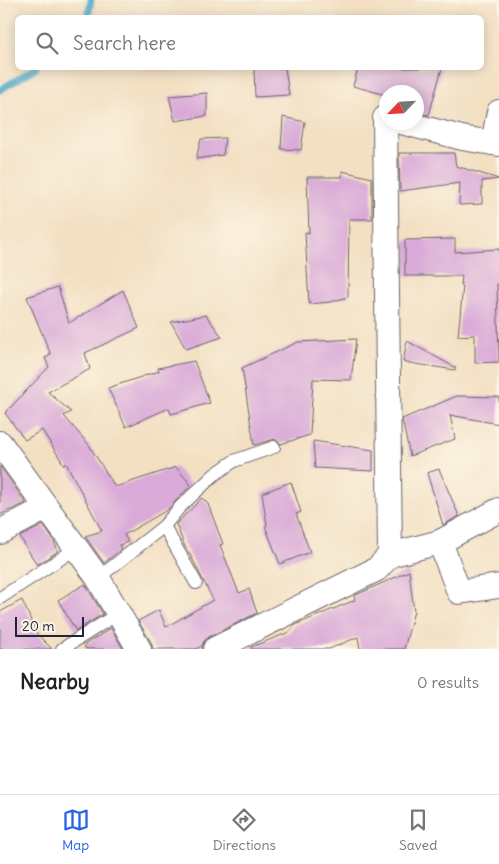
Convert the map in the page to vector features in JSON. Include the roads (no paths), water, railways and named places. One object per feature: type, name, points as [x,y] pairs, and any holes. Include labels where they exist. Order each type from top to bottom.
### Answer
[{"type":"street","points":[[424,128],[462,138],[496,144],[499,112]]},
{"type":"street","points":[[385,130],[390,555]]},
{"type":"street","points":[[0,443],[98,578],[139,649]]},
{"type":"street","points":[[0,532],[46,508]]},
{"type":"street","points":[[215,649],[377,569],[390,555],[440,542],[499,510]]},
{"type":"street","points":[[440,542],[459,592],[499,586]]},
{"type":"lane","points":[[98,578],[164,526],[180,507],[214,475],[234,461],[274,447]]},
{"type":"lane","points":[[164,526],[196,583]]},
{"type":"lane","points":[[0,598],[77,548]]},
{"type":"lane","points":[[62,649],[119,613]]},
{"type":"waterway","points":[[88,15],[91,0]]},
{"type":"waterway","points":[[0,90],[33,70]]}]
